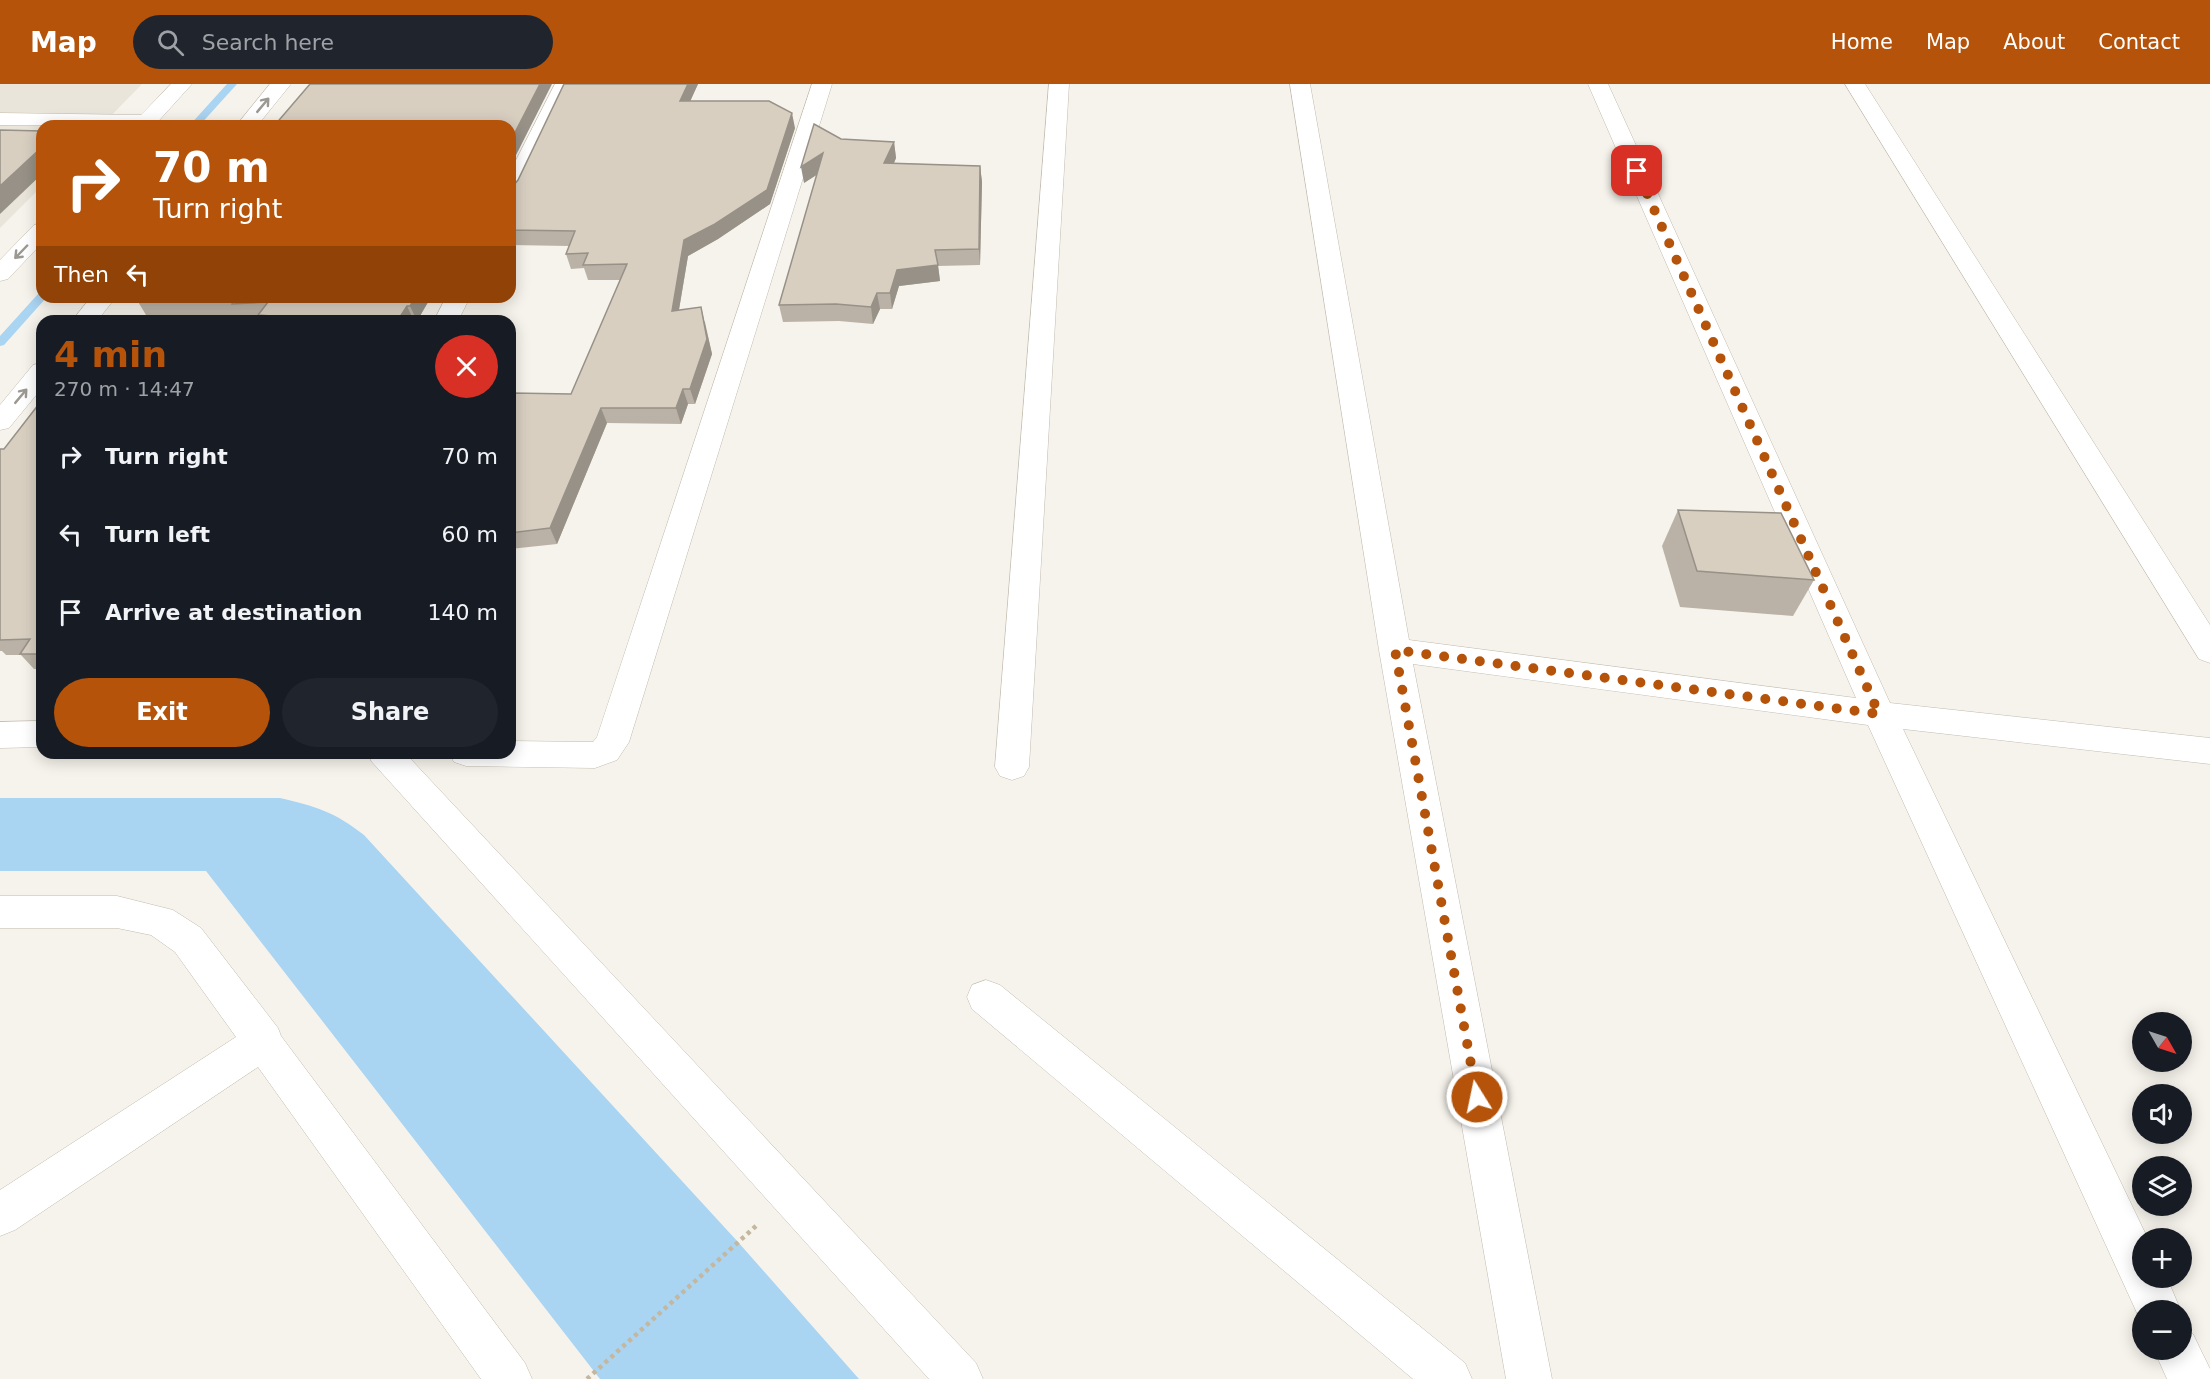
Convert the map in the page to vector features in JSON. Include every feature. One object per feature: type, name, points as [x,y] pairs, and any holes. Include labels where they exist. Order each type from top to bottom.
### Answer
[{"type":"street","points":[[147,120],[182,84]]},
{"type":"street","points":[[251,120],[281,84]]},
{"type":"street","points":[[516,182],[565,84]]},
{"type":"street","points":[[516,754],[595,756],[612,742],[822,84]]},
{"type":"street","points":[[1012,767],[1059,84]]},
{"type":"street","points":[[1300,84],[1395,650],[1529,1379]]},
{"type":"street","points":[[1598,84],[1879,714],[2132,1253]]},
{"type":"street","points":[[1855,84],[2210,651]]},
{"type":"street","points":[[0,119],[36,120]]},
{"type":"street","points":[[0,274],[36,236]]},
{"type":"street","points":[[89,315],[99,303]]},
{"type":"street","points":[[0,422],[36,378]]},
{"type":"street","points":[[1395,650],[1879,714],[2210,751]]},
{"type":"street","points":[[0,735],[36,734]]},
{"type":"street","points":[[390,759],[960,1379]]},
{"type":"street","points":[[0,912],[117,912],[159,921],[188,940],[509,1379]]},
{"type":"street","points":[[986,997],[1449,1379]]},
{"type":"street","points":[[0,1215],[264,1041]]},
{"type":"street","points":[[2182,1360],[2191,1379]]},
{"type":"path","points":[[587,1379],[738,1242]]},
{"type":"shaded area","points":[[0,84],[142,84],[107,120],[36,120],[36,192],[0,228]]},
{"type":"water","points":[[0,798],[280,798],[324,811],[353,827],[364,835],[738,1242],[859,1379],[600,1379],[206,871],[0,871]]},
{"type":"building","points":[[310,84],[540,84],[516,130],[516,120],[279,120]]},
{"type":"building","points":[[564,84],[688,84],[680,101],[769,101],[792,113],[767,190],[715,224],[684,240],[672,311],[701,307],[707,339],[690,389],[683,389],[676,408],[601,408],[550,528],[516,532],[516,393],[571,394],[627,264],[583,265],[588,253],[566,254],[575,231],[516,230],[516,182]]},
{"type":"building","points":[[814,124],[841,139],[894,142],[884,163],[980,166],[979,249],[935,250],[938,265],[897,270],[890,293],[877,293],[871,307],[836,304],[779,305],[823,153],[801,167]]},
{"type":"building","points":[[0,130],[36,131],[36,153],[0,186]]},
{"type":"building","points":[[267,303],[412,303],[401,315],[258,315]]},
{"type":"building","points":[[36,408],[36,654],[20,654],[30,639],[0,640],[0,449],[4,449]]},
{"type":"building","points":[[1678,510],[1781,513],[1814,580],[1697,571]]},
{"type":"waterway","points":[[199,120],[232,84]]},
{"type":"waterway","points":[[0,343],[36,303]]},
{"type":"route","points":[[1477,1097],[1395,650],[1879,714],[1637,171]]}]
